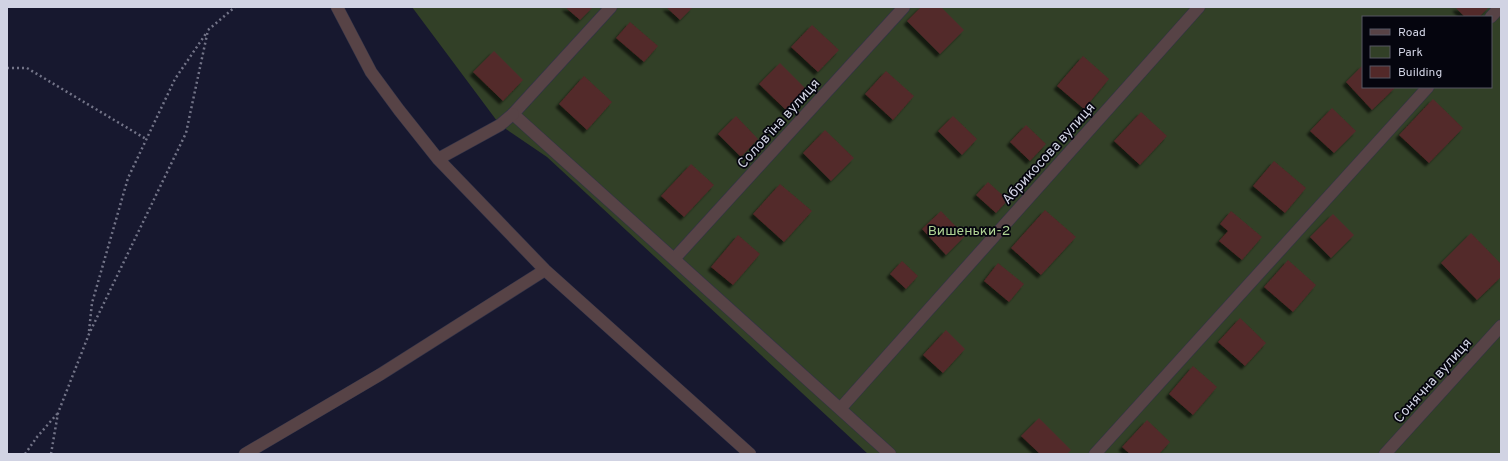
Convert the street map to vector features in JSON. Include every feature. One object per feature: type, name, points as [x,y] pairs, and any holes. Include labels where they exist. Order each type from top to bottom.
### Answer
[{"type":"street","points":[[337,7],[371,72],[438,159],[544,270],[750,454]]},
{"type":"street","points":[[438,159],[500,125],[513,114],[611,7]]},
{"type":"street","name":"Соловʼїна вулиця","points":[[674,259],[904,7]]},
{"type":"street","name":"Абрикосова вулиця","points":[[840,409],[1198,7]]},
{"type":"street","points":[[1492,16],[1500,7]]},
{"type":"street","points":[[1095,454],[1427,88]]},
{"type":"street","points":[[513,114],[890,454]]},
{"type":"street","points":[[245,454],[381,374],[544,270]]},
{"type":"street","name":"Сонячна вулиця","points":[[1386,454],[1501,326]]},
{"type":"path","points":[[89,334],[92,303],[128,178],[176,79],[208,30],[235,7]]},
{"type":"path","points":[[51,454],[58,413],[89,334],[186,133],[208,30]]},
{"type":"path","points":[[7,68],[28,68],[146,139]]},
{"type":"path","points":[[25,454],[37,437],[58,413]]},
{"type":"green space","name":"Вишеньки-2","points":[[412,7],[1501,7],[1501,454],[868,454],[547,157],[500,125]]},
{"type":"building","points":[[565,7],[593,7],[580,20]]},
{"type":"building","points":[[666,7],[693,7],[680,20]]},
{"type":"building","points":[[921,7],[941,7],[964,30],[940,54],[907,21]]},
{"type":"building","points":[[1489,7],[1480,16],[1464,16],[1456,8]]},
{"type":"building","points":[[630,22],[658,46],[644,62],[616,38]]},
{"type":"building","points":[[812,25],[839,50],[818,72],[791,47]]},
{"type":"building","points":[[494,51],[523,80],[503,101],[473,72]]},
{"type":"building","points":[[1083,56],[1109,79],[1084,109],[1057,86]]},
{"type":"building","points":[[780,63],[808,91],[788,112],[759,84]]},
{"type":"building","points":[[1362,66],[1362,88],[1395,88],[1372,110],[1346,82]]},
{"type":"building","points":[[886,71],[914,96],[893,120],[865,94]]},
{"type":"building","points":[[584,76],[612,102],[587,130],[559,104]]},
{"type":"building","points":[[1433,99],[1463,128],[1429,163],[1399,135]]},
{"type":"building","points":[[1332,108],[1356,131],[1334,153],[1310,131]]},
{"type":"building","points":[[1141,112],[1167,136],[1140,165],[1114,141]]},
{"type":"building","points":[[736,116],[758,139],[741,157],[718,134]]},
{"type":"building","points":[[953,116],[977,139],[962,155],[938,131]]},
{"type":"building","points":[[1026,125],[1046,144],[1030,161],[1010,142]]},
{"type":"building","points":[[825,130],[854,158],[831,181],[803,153]]},
{"type":"building","points":[[1274,161],[1306,188],[1285,213],[1253,186]]},
{"type":"building","points":[[691,164],[714,185],[684,217],[661,196]]},
{"type":"building","points":[[988,182],[1008,200],[996,213],[976,195]]},
{"type":"building","points":[[780,184],[812,211],[784,242],[753,214]]},
{"type":"building","points":[[1045,210],[1076,237],[1041,275],[1011,248]]},
{"type":"building","points":[[941,211],[965,236],[946,255],[922,229]]},
{"type":"building","points":[[1231,211],[1262,237],[1242,260],[1219,241],[1228,231],[1220,224]]},
{"type":"building","points":[[1333,214],[1354,235],[1331,258],[1310,237]]},
{"type":"building","points":[[1471,233],[1501,264],[1501,277],[1477,300],[1441,263]]},
{"type":"building","points":[[738,235],[760,254],[733,285],[711,267]]},
{"type":"building","points":[[1288,260],[1316,285],[1293,312],[1264,287]]},
{"type":"building","points":[[902,261],[918,276],[906,289],[890,274]]},
{"type":"building","points":[[998,263],[1024,284],[1009,302],[984,281]]},
{"type":"building","points":[[1240,318],[1266,343],[1245,366],[1218,342]]},
{"type":"building","points":[[946,330],[965,349],[943,373],[923,355]]},
{"type":"building","points":[[1193,366],[1217,387],[1193,415],[1169,394]]},
{"type":"building","points":[[1039,418],[1071,450],[1067,454],[1040,454],[1021,436]]},
{"type":"building","points":[[1147,420],[1170,442],[1159,454],[1130,454],[1122,447]]}]
